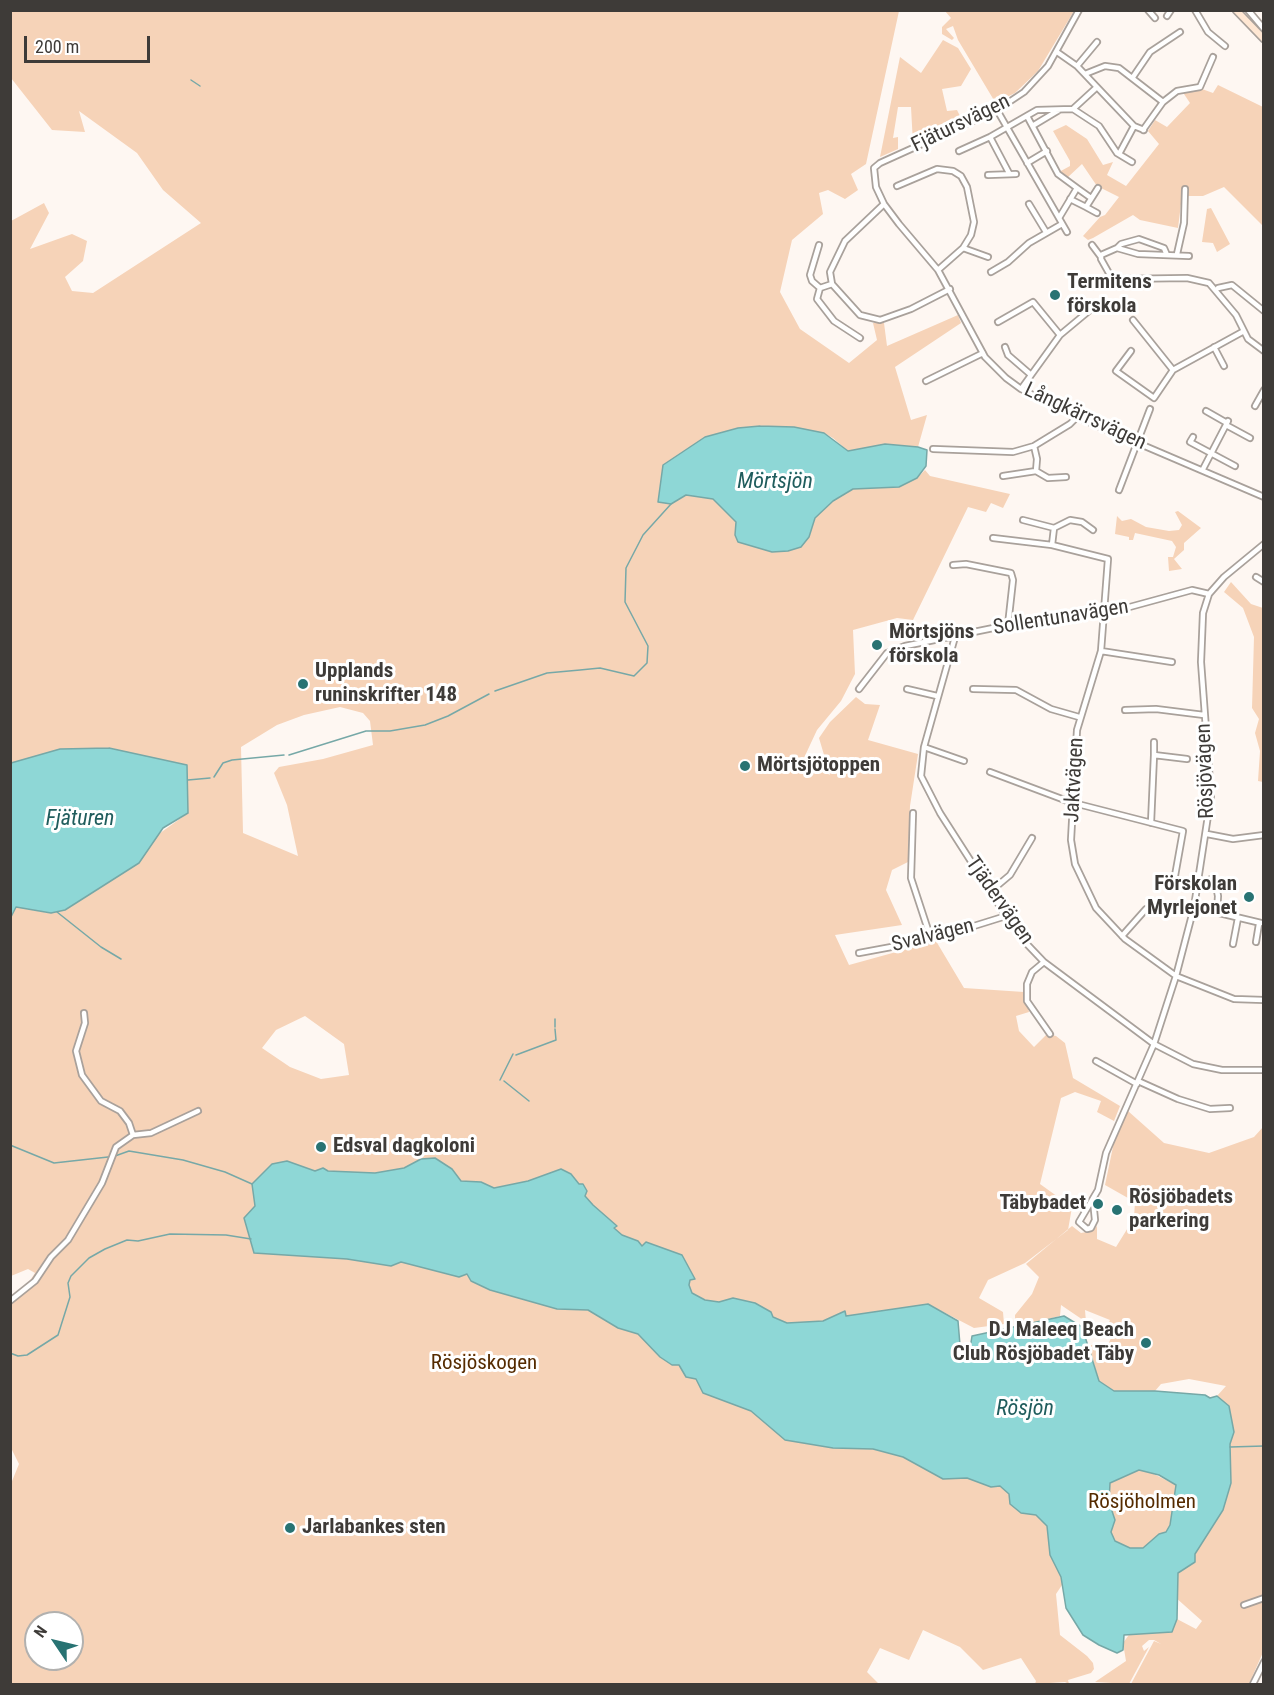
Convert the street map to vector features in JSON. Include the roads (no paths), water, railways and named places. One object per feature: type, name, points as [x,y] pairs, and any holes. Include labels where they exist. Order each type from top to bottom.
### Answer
[{"type":"main road","points":[[1236,10],[1263,39]]},
{"type":"street","name":"Fjätursvägen","points":[[874,168],[880,163],[998,110],[1024,92],[1057,52],[1079,10]]},
{"type":"street","points":[[1148,10],[1155,18]]},
{"type":"street","points":[[1195,10],[1208,32],[1225,46]]},
{"type":"street","points":[[1248,10],[1263,29]]},
{"type":"street","points":[[1133,77],[1150,52],[1180,32]]},
{"type":"street","points":[[1077,66],[1097,42]]},
{"type":"street","points":[[1057,52],[1077,66],[1134,126],[1143,130],[1163,102],[1177,91],[1200,87],[1213,57]]},
{"type":"street","points":[[1085,74],[1105,66],[1125,70],[1163,102]]},
{"type":"street","points":[[1073,109],[1097,87]]},
{"type":"street","points":[[1034,125],[1062,109]]},
{"type":"street","points":[[959,151],[990,137],[1037,110],[1073,109],[1099,126],[1111,146],[1132,162]]},
{"type":"street","points":[[998,110],[1067,232]]},
{"type":"street","points":[[1027,116],[1034,125],[1058,174],[1091,198]]},
{"type":"street","points":[[1119,154],[1134,126]]},
{"type":"street","points":[[990,137],[1009,173]]},
{"type":"street","points":[[1027,163],[1047,151]]},
{"type":"street","name":"Långkärrsvägen","points":[[874,168],[876,187],[884,204],[938,270],[983,352],[996,370],[1021,389],[1077,417],[1203,469],[1263,497]]},
{"type":"street","points":[[897,186],[937,169],[953,171],[961,176],[967,187],[974,222],[963,248],[938,270]]},
{"type":"street","points":[[988,175],[1016,174]]},
{"type":"street","points":[[1059,218],[1077,188]]},
{"type":"street","points":[[1086,207],[1098,188]]},
{"type":"street","points":[[1177,255],[1184,223],[1185,189]]},
{"type":"street","points":[[1070,199],[1097,213]]},
{"type":"street","points":[[884,204],[845,241],[830,272],[832,284],[860,315],[880,320],[911,309],[950,289]]},
{"type":"street","points":[[1029,204],[1046,232]]},
{"type":"street","points":[[992,272],[1046,232],[1062,224]]},
{"type":"street","points":[[1101,257],[1121,244],[1139,239],[1164,248],[1167,255]]},
{"type":"street","points":[[1092,244],[1110,275],[1126,280],[1187,278],[1209,283],[1236,315],[1248,339],[1263,351]]},
{"type":"street","points":[[819,245],[810,275],[812,281],[820,288]]},
{"type":"street","points":[[963,248],[988,257]]},
{"type":"street","points":[[1117,248],[1138,254],[1189,256]]},
{"type":"street","points":[[820,288],[832,284]]},
{"type":"street","points":[[1218,288],[1232,285],[1263,311]]},
{"type":"street","points":[[820,288],[817,299],[824,311],[851,334],[860,338]]},
{"type":"street","points":[[998,322],[1033,302],[1060,335]]},
{"type":"street","points":[[1021,389],[1060,335],[1090,310]]},
{"type":"street","points":[[1133,321],[1173,370]]},
{"type":"street","points":[[1131,351],[1116,371],[1154,398],[1173,370],[1244,331]]},
{"type":"street","points":[[1005,347],[1008,355],[1030,374]]},
{"type":"street","points":[[1214,347],[1224,366]]},
{"type":"street","points":[[926,381],[983,352]]},
{"type":"street","points":[[1255,406],[1263,390]]},
{"type":"street","points":[[1119,490],[1150,409]]},
{"type":"street","points":[[1206,411],[1250,438]]},
{"type":"street","points":[[933,449],[1013,452],[1034,446],[1070,424],[1077,417]]},
{"type":"street","points":[[1203,469],[1227,423]]},
{"type":"street","points":[[1193,437],[1190,442],[1235,466]]},
{"type":"street","points":[[1034,446],[1037,459],[1036,471]]},
{"type":"street","points":[[1004,476],[1036,471],[1048,478],[1066,477]]},
{"type":"street","points":[[1023,520],[1054,528],[1070,520],[1082,522],[1093,530]]},
{"type":"street","points":[[993,538],[1052,545],[1054,528]]},
{"type":"street","name":"Jaktvägen","points":[[1052,545],[1108,559],[1101,651],[1079,717],[1071,840],[1075,864],[1096,908],[1122,936],[1176,976],[1234,999],[1263,1000]]},
{"type":"street","points":[[1209,594],[1224,577],[1263,545]]},
{"type":"street","points":[[953,565],[966,564],[1011,573],[1013,580],[1008,625]]},
{"type":"street","points":[[1256,577],[1263,582]]},
{"type":"street","name":"Sollentunavägen","points":[[859,689],[887,653],[905,646],[1008,625],[1103,612],[1192,590],[1209,594]]},
{"type":"street","name":"Rösjövägen","points":[[1093,1200],[1095,1220],[1091,1228],[1087,1229],[1079,1222],[1098,1190],[1106,1152],[1154,1044],[1176,976],[1194,907],[1211,796],[1204,715],[1202,637],[1203,613],[1209,594]]},
{"type":"street","name":"Tjädervägen","points":[[955,637],[924,747],[921,776],[940,813],[1023,940],[1044,962],[1154,1044],[1193,1065],[1222,1070],[1263,1070]]},
{"type":"street","points":[[1101,651],[1172,662]]},
{"type":"street","points":[[907,689],[937,696]]},
{"type":"street","points":[[973,689],[1016,690],[1051,709],[1079,717]]},
{"type":"street","points":[[1125,710],[1156,709],[1204,715]]},
{"type":"street","points":[[1151,823],[1154,742]]},
{"type":"street","points":[[924,747],[964,761]]},
{"type":"street","points":[[1154,755],[1187,759]]},
{"type":"street","points":[[990,772],[1075,803],[1183,831],[1173,887]]},
{"type":"street","points":[[913,813],[911,878],[931,939]]},
{"type":"street","points":[[1207,834],[1233,839],[1263,835]]},
{"type":"street","points":[[991,891],[1010,874],[1032,838]]},
{"type":"street","points":[[1211,879],[1215,880],[1218,896],[1217,913]]},
{"type":"street","points":[[1194,907],[1260,923],[1256,942]]},
{"type":"street","points":[[1122,936],[1146,909]]},
{"type":"street","name":"Svalvägen","points":[[859,954],[931,939],[1006,916]]},
{"type":"street","points":[[1233,944],[1238,918]]},
{"type":"street","points":[[1044,962],[1032,972],[1027,984],[1027,1001],[1050,1035]]},
{"type":"street","points":[[84,1013],[84,1023],[76,1051],[82,1075],[101,1101],[120,1111],[129,1123],[133,1135]]},
{"type":"street","points":[[1096,1061],[1138,1083],[1178,1099],[1210,1109],[1230,1108]]},
{"type":"street","points":[[10,1301],[35,1281],[51,1257],[68,1240],[102,1183],[114,1150],[133,1135],[152,1132],[198,1111]]},
{"type":"street","points":[[1244,1605],[1263,1598]]},
{"type":"street","points":[[1253,1684],[1263,1662]]},
{"type":"water","name":"Mörtsjön","points":[[794,427],[824,433],[848,451],[885,444],[918,447],[927,450],[926,466],[917,478],[899,487],[853,489],[833,501],[815,518],[809,537],[801,547],[788,551],[772,552],[738,542],[735,535],[736,522],[713,499],[686,495],[671,504],[658,502],[663,465],[705,437],[738,428]]},
{"type":"water","name":"Fjäturen","points":[[109,748],[187,765],[188,813],[163,828],[139,863],[65,910],[51,913],[16,907],[11,917],[11,763],[60,749]]},
{"type":"water","name":"Rösjön","points":[[435,1158],[452,1169],[461,1181],[481,1182],[494,1188],[528,1181],[561,1169],[571,1174],[579,1184],[583,1184],[587,1191],[585,1196],[617,1226],[614,1228],[622,1235],[638,1241],[642,1246],[646,1242],[682,1255],[695,1279],[690,1280],[692,1293],[705,1300],[719,1302],[733,1298],[755,1303],[771,1312],[773,1317],[787,1323],[823,1321],[845,1311],[846,1316],[928,1304],[958,1321],[960,1345],[970,1349],[972,1336],[1064,1316],[1082,1327],[1099,1381],[1114,1391],[1155,1391],[1205,1395],[1210,1398],[1217,1396],[1229,1406],[1234,1432],[1230,1444],[1231,1483],[1223,1510],[1195,1554],[1195,1562],[1178,1573],[1177,1619],[1172,1632],[1124,1635],[1123,1650],[1117,1653],[1099,1645],[1083,1635],[1066,1608],[1061,1577],[1050,1555],[1047,1526],[1036,1515],[1021,1513],[1010,1504],[1009,1494],[1000,1486],[991,1487],[967,1478],[943,1479],[903,1457],[873,1449],[833,1448],[785,1440],[751,1411],[703,1393],[696,1379],[686,1377],[679,1365],[672,1365],[660,1357],[638,1334],[618,1328],[588,1310],[557,1309],[490,1290],[471,1281],[467,1274],[459,1277],[401,1262],[391,1266],[347,1259],[254,1253],[244,1218],[255,1206],[252,1184],[272,1164],[287,1161],[315,1171],[323,1168],[328,1171],[375,1173],[404,1168],[421,1159]],"holes":[[[1139,1470],[1159,1475],[1176,1485],[1170,1525],[1166,1532],[1159,1534],[1143,1548],[1130,1548],[1115,1541],[1111,1532],[1115,1520],[1109,1502],[1110,1483]]]},
{"type":"waterway","points":[[191,80],[200,86]]},
{"type":"waterway","points":[[495,691],[547,673],[600,668],[634,676],[647,663],[648,646],[625,602],[626,568],[643,535],[671,504]]},
{"type":"waterway","points":[[289,755],[366,731],[390,731],[425,725],[448,716],[489,694]]},
{"type":"waterway","points":[[214,777],[223,763],[232,760],[284,755]]},
{"type":"waterway","points":[[188,780],[210,778]]},
{"type":"waterway","points":[[57,912],[101,947],[121,959]]},
{"type":"waterway","points":[[555,1019],[555,1027]]},
{"type":"waterway","points":[[516,1055],[556,1040],[555,1029]]},
{"type":"waterway","points":[[500,1080],[513,1054]]},
{"type":"waterway","points":[[504,1081],[529,1101]]},
{"type":"waterway","points":[[10,1145],[54,1163],[108,1157]]},
{"type":"waterway","points":[[115,1156],[129,1151],[183,1160],[225,1172],[252,1184]]},
{"type":"waterway","points":[[10,1353],[18,1356],[27,1355],[58,1335],[70,1297],[68,1283],[71,1276],[89,1258],[105,1249],[127,1240],[138,1241],[170,1234],[226,1235],[251,1239]]},
{"type":"waterway","points":[[1230,1447],[1264,1446]]},
{"type":"place","name":"Termitens förskola","points":[[1055,295]]},
{"type":"place","name":"Mörtsjöns förskola","points":[[877,645]]},
{"type":"place","name":"Upplands runinskrifter 148","points":[[303,684]]},
{"type":"place","name":"Mörtsjötoppen","points":[[745,766]]},
{"type":"place","name":"Förskolan Myrlejonet","points":[[1249,897]]},
{"type":"place","name":"Edsval dagkoloni","points":[[321,1147]]},
{"type":"place","name":"Täbybadet","points":[[1098,1204]]},
{"type":"place","name":"Rösjöbadets parkering","points":[[1117,1210]]},
{"type":"place","name":"DJ Maleeq Beach Club Rösjöbadet Täby","points":[[1146,1343]]},
{"type":"place","name":"Jarlabankes sten","points":[[290,1528]]},
{"type":"park label","name":"Rösjöskogen","points":[[484,1364]]},
{"type":"park label","name":"Rösjöholmen","points":[[1142,1503]]}]
